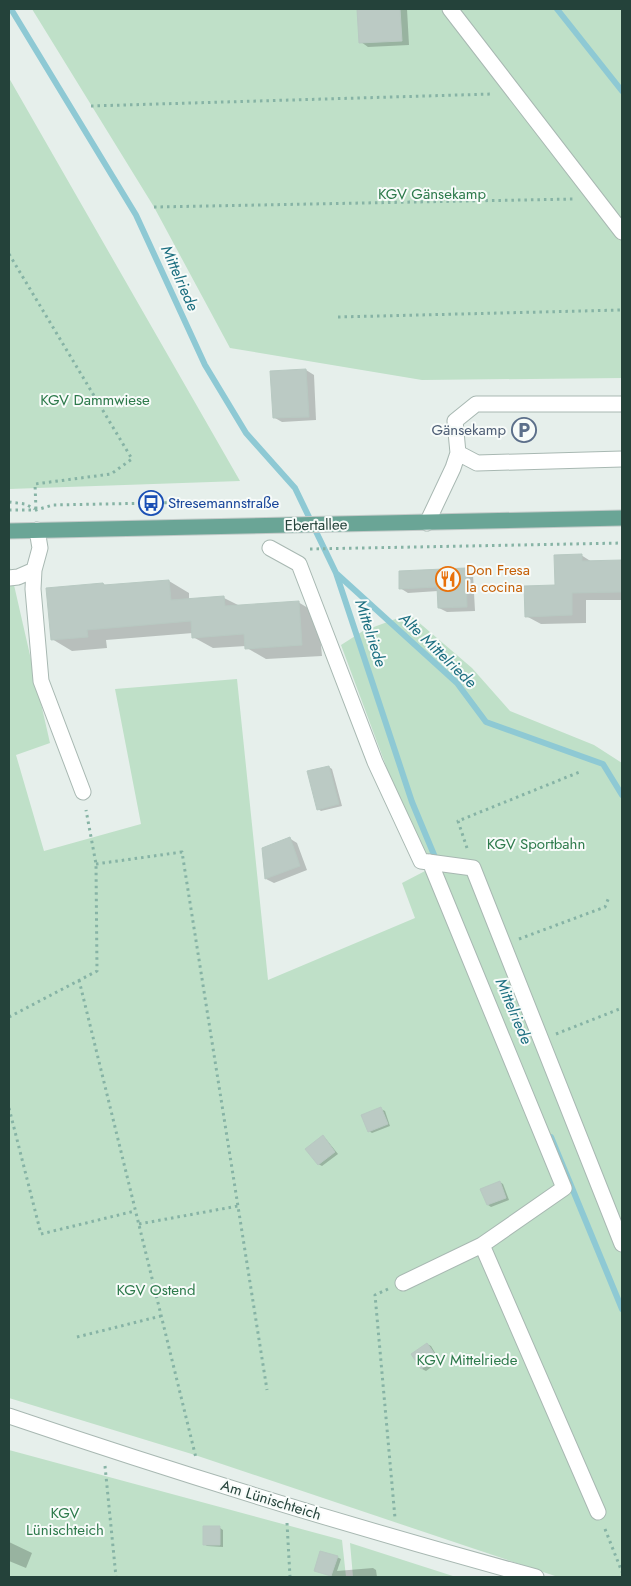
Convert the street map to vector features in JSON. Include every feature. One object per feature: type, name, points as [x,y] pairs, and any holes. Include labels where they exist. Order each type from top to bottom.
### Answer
[{"type":"main road","name":"Ebertallee","points":[[9,531],[622,518]]},
{"type":"street","points":[[450,9],[622,232]]},
{"type":"street","points":[[427,523],[453,468],[458,453],[455,421],[476,404],[622,404]]},
{"type":"street","points":[[458,453],[478,463],[622,459]]},
{"type":"street","points":[[37,530],[40,548],[34,570],[33,589],[41,681],[83,792]]},
{"type":"street","points":[[270,548],[299,564],[375,762],[421,861],[473,868],[622,1244]]},
{"type":"street","points":[[9,578],[18,577],[34,570]]},
{"type":"street","points":[[403,1283],[482,1244],[564,1188],[430,862]]},
{"type":"street","points":[[482,1244],[598,1512]]},
{"type":"street","name":"Am Lünischteich","points":[[9,1416],[201,1479],[396,1539],[536,1577]]},
{"type":"path","points":[[91,106],[516,94]]},
{"type":"path","points":[[154,207],[596,198]]},
{"type":"path","points":[[9,254],[132,459],[110,474],[36,484],[37,530]]},
{"type":"path","points":[[338,317],[622,310]]},
{"type":"path","points":[[9,502],[25,504],[36,510]]},
{"type":"path","points":[[9,510],[36,510],[53,505],[205,502],[232,508]]},
{"type":"path","points":[[313,549],[622,543]]},
{"type":"path","points":[[473,868],[458,821],[582,771]]},
{"type":"path","points":[[9,1017],[97,971],[96,864],[83,792]]},
{"type":"path","points":[[96,864],[182,852],[267,1390]]},
{"type":"path","points":[[504,945],[605,907],[609,898]]},
{"type":"path","points":[[79,980],[201,1479]]},
{"type":"path","points":[[542,1040],[622,1008]]},
{"type":"path","points":[[9,1108],[40,1234],[135,1211]]},
{"type":"path","points":[[139,1224],[238,1206]]},
{"type":"path","points":[[396,1539],[375,1295],[403,1283]]},
{"type":"path","points":[[77,1337],[161,1316]]},
{"type":"path","points":[[104,1448],[116,1577]]},
{"type":"path","points":[[286,1504],[290,1577]]},
{"type":"path","points":[[598,1512],[622,1572]]},
{"type":"green space","name":"KGV Gänsekamp","points":[[32,9],[622,9],[622,378],[422,380],[230,348],[154,207]]},
{"type":"green space","name":"KGV Dammwiese","points":[[9,78],[240,481],[9,489]]},
{"type":"green space","points":[[9,563],[50,743],[16,755],[44,851],[141,824],[115,689],[237,679],[268,980],[415,918],[402,883],[425,871],[341,645],[363,631],[409,614],[472,668],[510,711],[594,745],[622,763],[622,1577],[558,1577],[195,1455],[9,1398]]},
{"type":"green space","name":"KGV Lünischteich","points":[[9,1450],[342,1540],[346,1577],[9,1577]]},
{"type":"green space","points":[[350,1543],[456,1577],[353,1577]]},
{"type":"building","points":[[357,9],[400,9],[402,41],[359,43]]},
{"type":"building","points":[[306,369],[309,417],[273,418],[270,371]]},
{"type":"building","points":[[582,554],[582,561],[622,560],[622,592],[572,593],[572,615],[525,617],[524,586],[555,585],[554,555]]},
{"type":"building","points":[[466,568],[467,607],[438,608],[437,587],[399,589],[399,571]]},
{"type":"building","points":[[169,580],[171,600],[224,596],[225,606],[299,601],[302,645],[245,649],[244,634],[192,638],[191,621],[87,630],[88,637],[51,640],[46,588]]},
{"type":"building","points":[[329,766],[339,804],[317,810],[307,771]]},
{"type":"building","points":[[290,837],[300,866],[265,879],[262,848]]},
{"type":"building","points":[[381,1107],[388,1124],[368,1132],[361,1115]]},
{"type":"building","points":[[323,1135],[335,1152],[318,1165],[305,1149]]},
{"type":"building","points":[[500,1181],[506,1198],[487,1205],[480,1189]]},
{"type":"building","points":[[427,1343],[438,1359],[421,1369],[411,1354]]},
{"type":"building","points":[[203,1526],[220,1526],[220,1545],[203,1545]]},
{"type":"building","points":[[320,1551],[338,1556],[331,1576],[314,1571]]},
{"type":"waterway","name":"Mittelriede","points":[[11,9],[136,215],[205,365],[246,433],[295,488],[336,573],[412,802],[437,862]]},
{"type":"waterway","points":[[557,9],[622,91]]},
{"type":"waterway","name":"Alte Mittelriede","points":[[337,574],[457,683],[486,722],[603,764],[622,795]]},
{"type":"waterway","name":"Mittelriede","points":[[551,1137],[622,1309]]},
{"type":"place","name":"Gänsekamp","points":[[524,430]]},
{"type":"place","name":"Stresemannstraße","points":[[151,503]]},
{"type":"place","name":"Don Fresa la cocina","points":[[448,579]]},
{"type":"park label","name":"KGV Sportbahn","points":[[536,844]]},
{"type":"park label","name":"KGV Ostend","points":[[156,1290]]},
{"type":"park label","name":"KGV Mittelriede","points":[[467,1360]]}]
